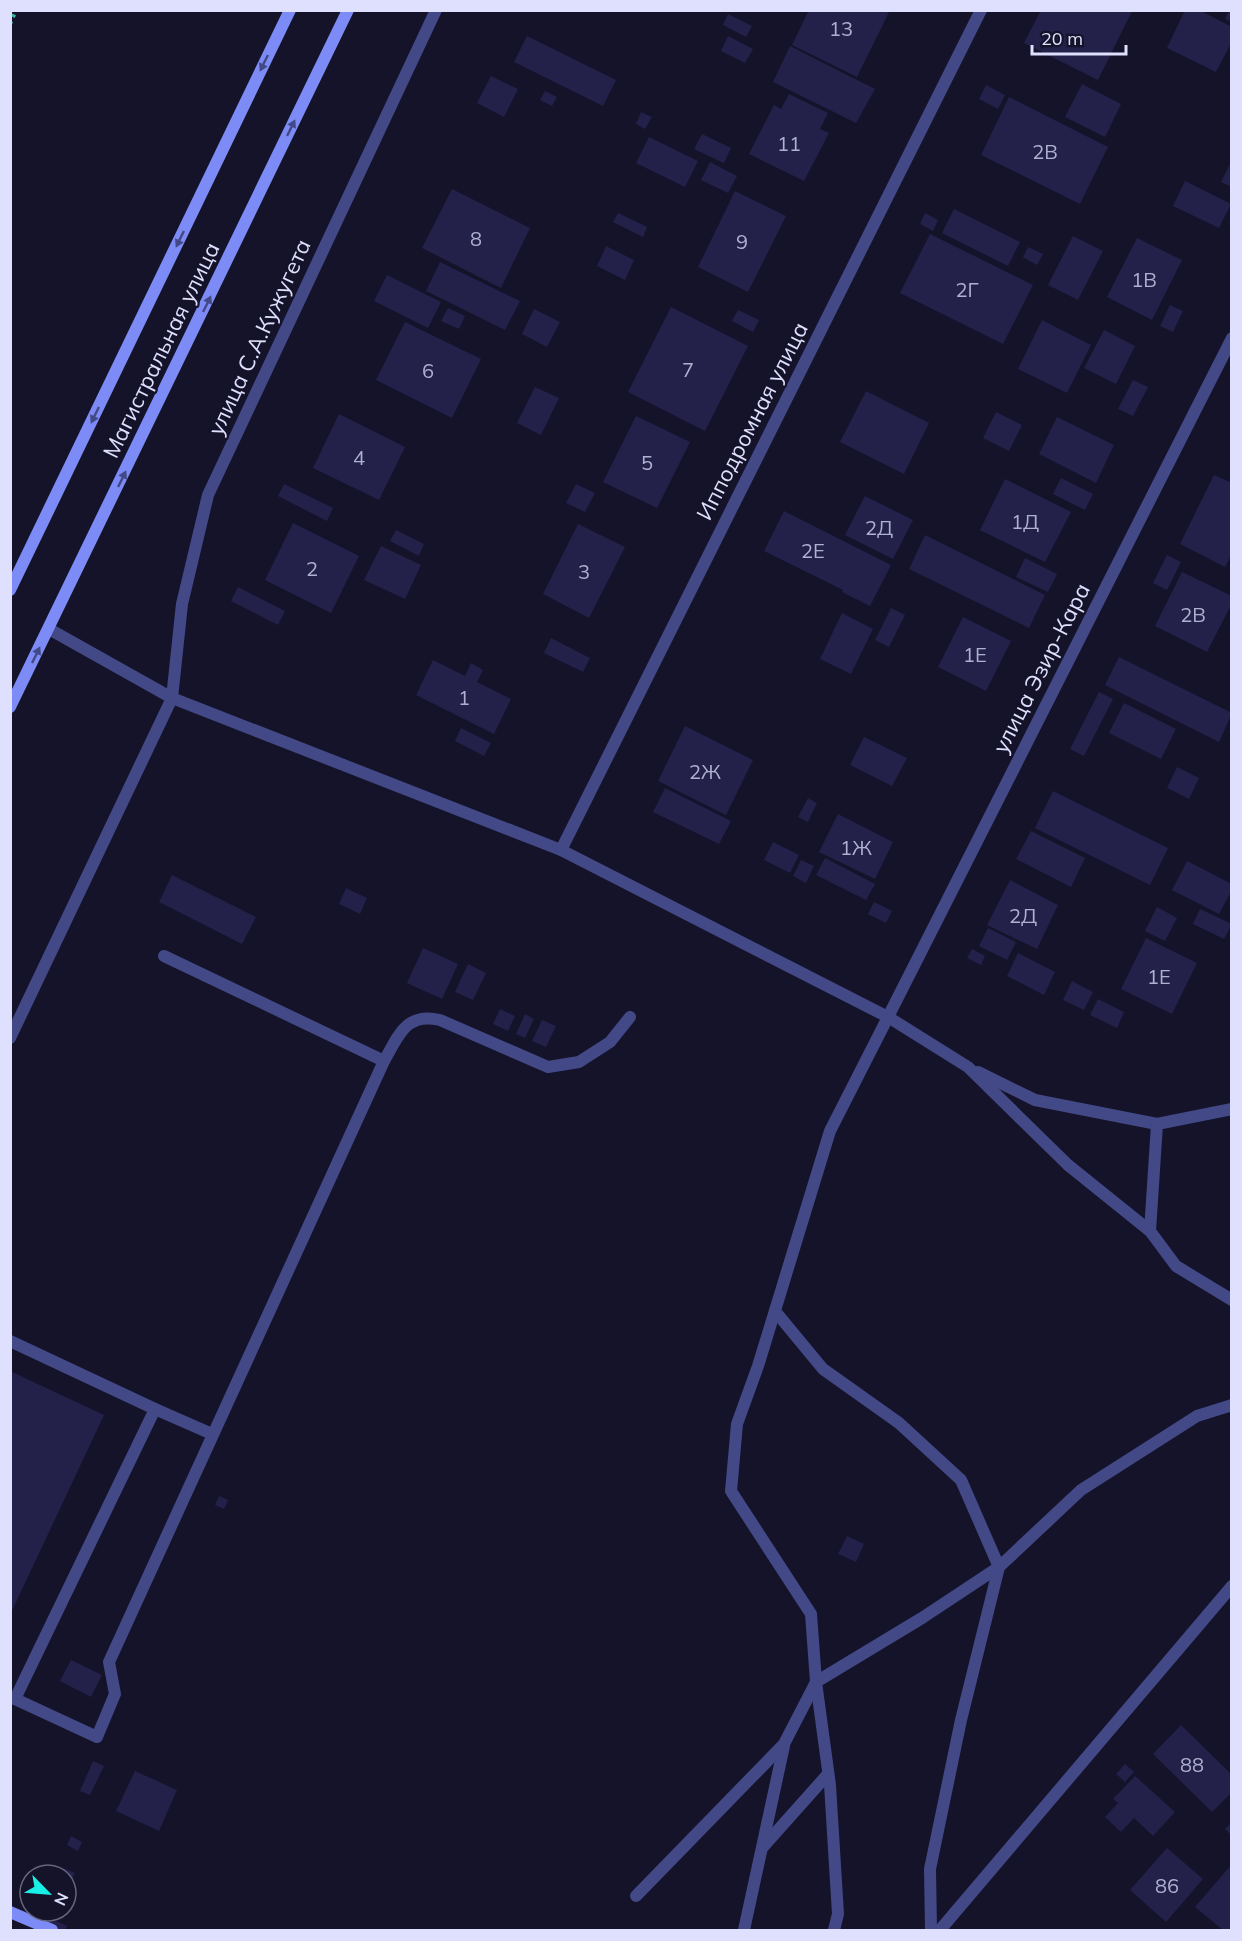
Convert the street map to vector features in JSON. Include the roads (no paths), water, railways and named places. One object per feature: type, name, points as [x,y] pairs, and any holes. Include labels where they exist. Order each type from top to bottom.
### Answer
[{"type":"main road","name":"Магистральная улица","points":[[10,590],[290,10]]},
{"type":"main road","name":"Магистральная улица","points":[[10,707],[348,10]]},
{"type":"main road","points":[[10,1912],[52,1930]]},
{"type":"street","name":"улица С.А.Кужугета","points":[[10,1038],[172,698],[182,604],[208,495],[436,10]]},
{"type":"street","name":"Ипподромная улица","points":[[561,850],[981,10]]},
{"type":"street","name":"улица Эзир-Кара","points":[[834,1930],[838,1914],[828,1774],[816,1682],[811,1614],[730,1491],[737,1424],[775,1311],[830,1131],[1232,338]]},
{"type":"street","points":[[49,629],[172,698],[561,850],[888,1017],[968,1067],[1035,1100],[1157,1124],[1232,1109]]},
{"type":"street","points":[[164,956],[384,1061]]},
{"type":"street","points":[[155,1409],[13,1698],[97,1737],[115,1694],[109,1662],[384,1061],[402,1029],[414,1020],[427,1017],[440,1020],[548,1067],[579,1062],[610,1042],[630,1017]]},
{"type":"street","points":[[968,1067],[1068,1165],[1150,1231],[1176,1266],[1232,1300]]},
{"type":"street","points":[[1150,1231],[1157,1124]]},
{"type":"street","points":[[775,1311],[822,1369],[899,1422],[960,1480],[999,1567],[961,1720],[930,1869],[930,1930]]},
{"type":"street","points":[[10,1341],[212,1434]]},
{"type":"street","points":[[744,1930],[784,1744],[816,1682],[922,1618],[999,1567],[1081,1490],[1197,1416],[1232,1405]]},
{"type":"street","points":[[940,1930],[1232,1586]]},
{"type":"street","points":[[636,1896],[784,1744]]},
{"type":"street","points":[[762,1848],[828,1774]]}]
